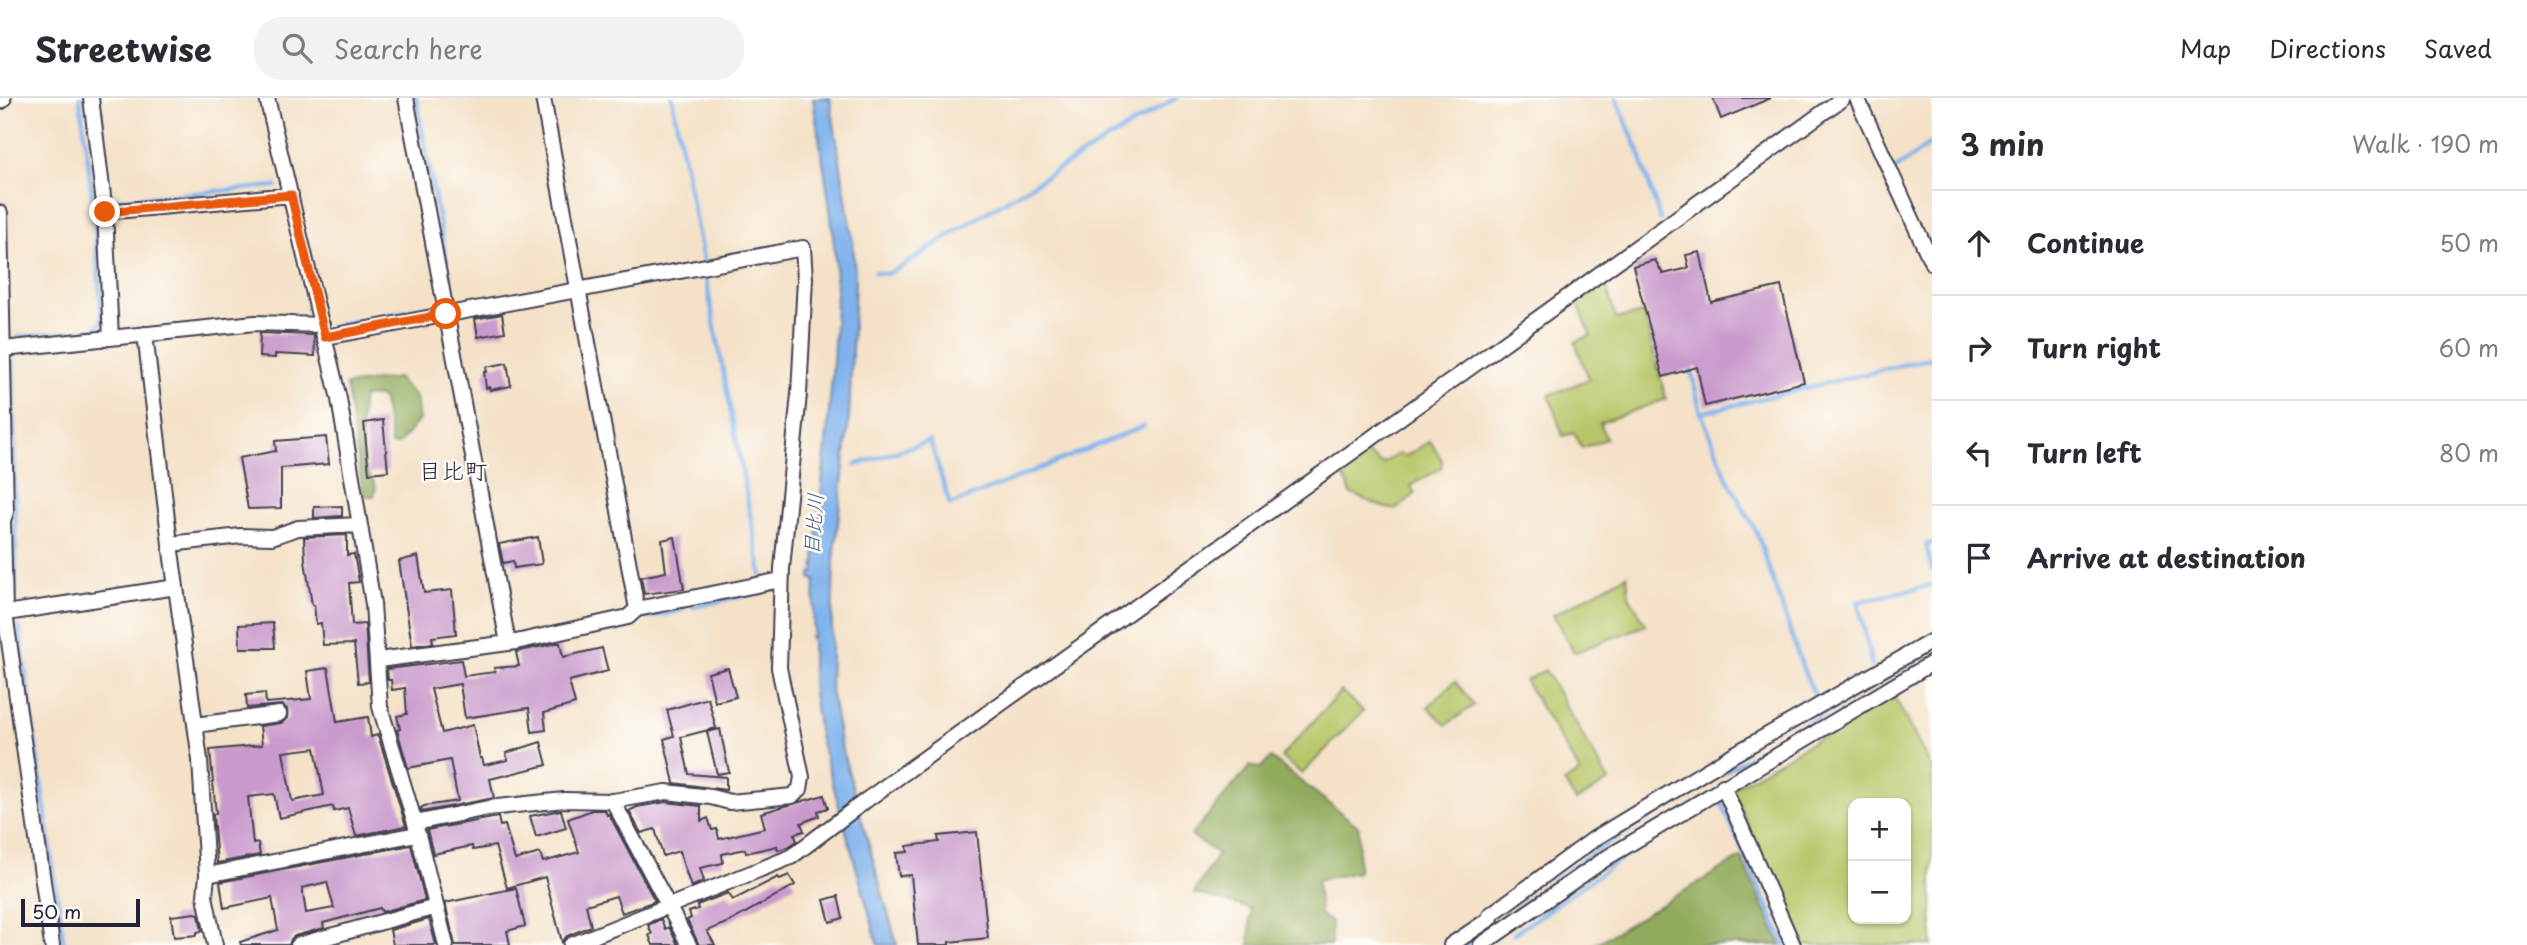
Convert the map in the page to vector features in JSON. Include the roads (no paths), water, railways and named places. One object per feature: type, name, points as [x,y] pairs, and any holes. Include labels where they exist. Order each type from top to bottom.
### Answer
[{"type":"street","points":[[91,98],[105,212],[111,338]]},
{"type":"street","points":[[267,98],[339,398],[373,604],[380,707],[416,828],[446,945]]},
{"type":"street","points":[[406,98],[508,643]]},
{"type":"street","points":[[543,98],[637,609]]},
{"type":"street","points":[[571,945],[791,857],[865,801],[1843,98]]},
{"type":"street","points":[[1857,98],[1929,247],[1932,263]]},
{"type":"street","points":[[105,212],[291,195]]},
{"type":"street","points":[[0,213],[6,512],[3,520],[2,613],[52,945]]},
{"type":"street","points":[[3,349],[255,323],[323,331],[446,314],[803,248],[805,279],[799,394],[781,580],[779,668],[802,777],[800,789],[792,796],[730,802],[711,797],[666,793],[613,801],[564,800],[496,807],[416,828],[207,875]]},
{"type":"street","points":[[145,334],[200,760],[207,875],[205,896],[215,945]]},
{"type":"street","points":[[170,544],[241,536],[272,537],[298,528],[359,525]]},
{"type":"street","points":[[377,660],[508,643],[628,617],[637,609],[781,580]]},
{"type":"street","points":[[2,613],[176,587]]},
{"type":"street","points":[[1451,945],[1489,914],[1594,839],[1724,760],[1932,641]]},
{"type":"street","points":[[1481,945],[1608,857],[1932,663]]},
{"type":"street","points":[[195,725],[279,714]]},
{"type":"street","points":[[1723,786],[1793,945]]},
{"type":"street","points":[[613,801],[689,945]]},
{"type":"street","points":[[298,945],[332,940],[436,907]]},
{"type":"street","points":[[1489,914],[1499,932]]},
{"type":"water","points":[[813,98],[830,98],[853,242],[855,279],[849,418],[834,561],[830,685],[840,742],[897,945],[878,945],[819,735],[812,684],[810,636],[813,635],[815,580],[811,579],[811,573],[814,573],[830,396],[836,290],[831,218]]},
{"type":"waterway","points":[[18,337],[95,330],[102,321],[93,202],[80,98]]},
{"type":"waterway","points":[[416,98],[453,297]]},
{"type":"waterway","points":[[672,98],[703,260]]},
{"type":"waterway","points":[[875,272],[887,274],[903,266],[959,229],[1176,98]]},
{"type":"waterway","points":[[1616,98],[1639,152],[1660,219]]},
{"type":"waterway","points":[[1896,169],[1932,142]]},
{"type":"waterway","points":[[118,200],[276,186]]},
{"type":"waterway","points":[[705,274],[762,577]]},
{"type":"waterway","points":[[340,324],[430,307]]},
{"type":"waterway","points":[[1701,413],[1932,358]]},
{"type":"waterway","points":[[13,362],[16,598]]},
{"type":"waterway","points":[[1691,371],[1701,413],[1728,480],[1757,533],[1803,669],[1816,698]]},
{"type":"waterway","points":[[855,465],[930,441],[950,505],[1144,426]]},
{"type":"waterway","points":[[1932,543],[1926,544],[1932,570]]},
{"type":"waterway","points":[[1872,666],[1858,602],[1932,585]]},
{"type":"waterway","points":[[693,607],[765,591]]},
{"type":"waterway","points":[[646,618],[683,610]]},
{"type":"waterway","points":[[610,630],[632,625]]},
{"type":"waterway","points":[[19,627],[64,945]]},
{"type":"waterway","points":[[1498,922],[1589,855],[1693,790],[1932,651]]},
{"type":"waterway","points":[[1711,802],[1721,802],[1785,945]]},
{"type":"waterway","points":[[1514,934],[1632,851]]},
{"type":"waterway","points":[[1465,945],[1488,929]]},
{"type":"district","name":"目比町","points":[[453,469]]},
{"type":"water label","name":"目比川","points":[[812,524]]}]
